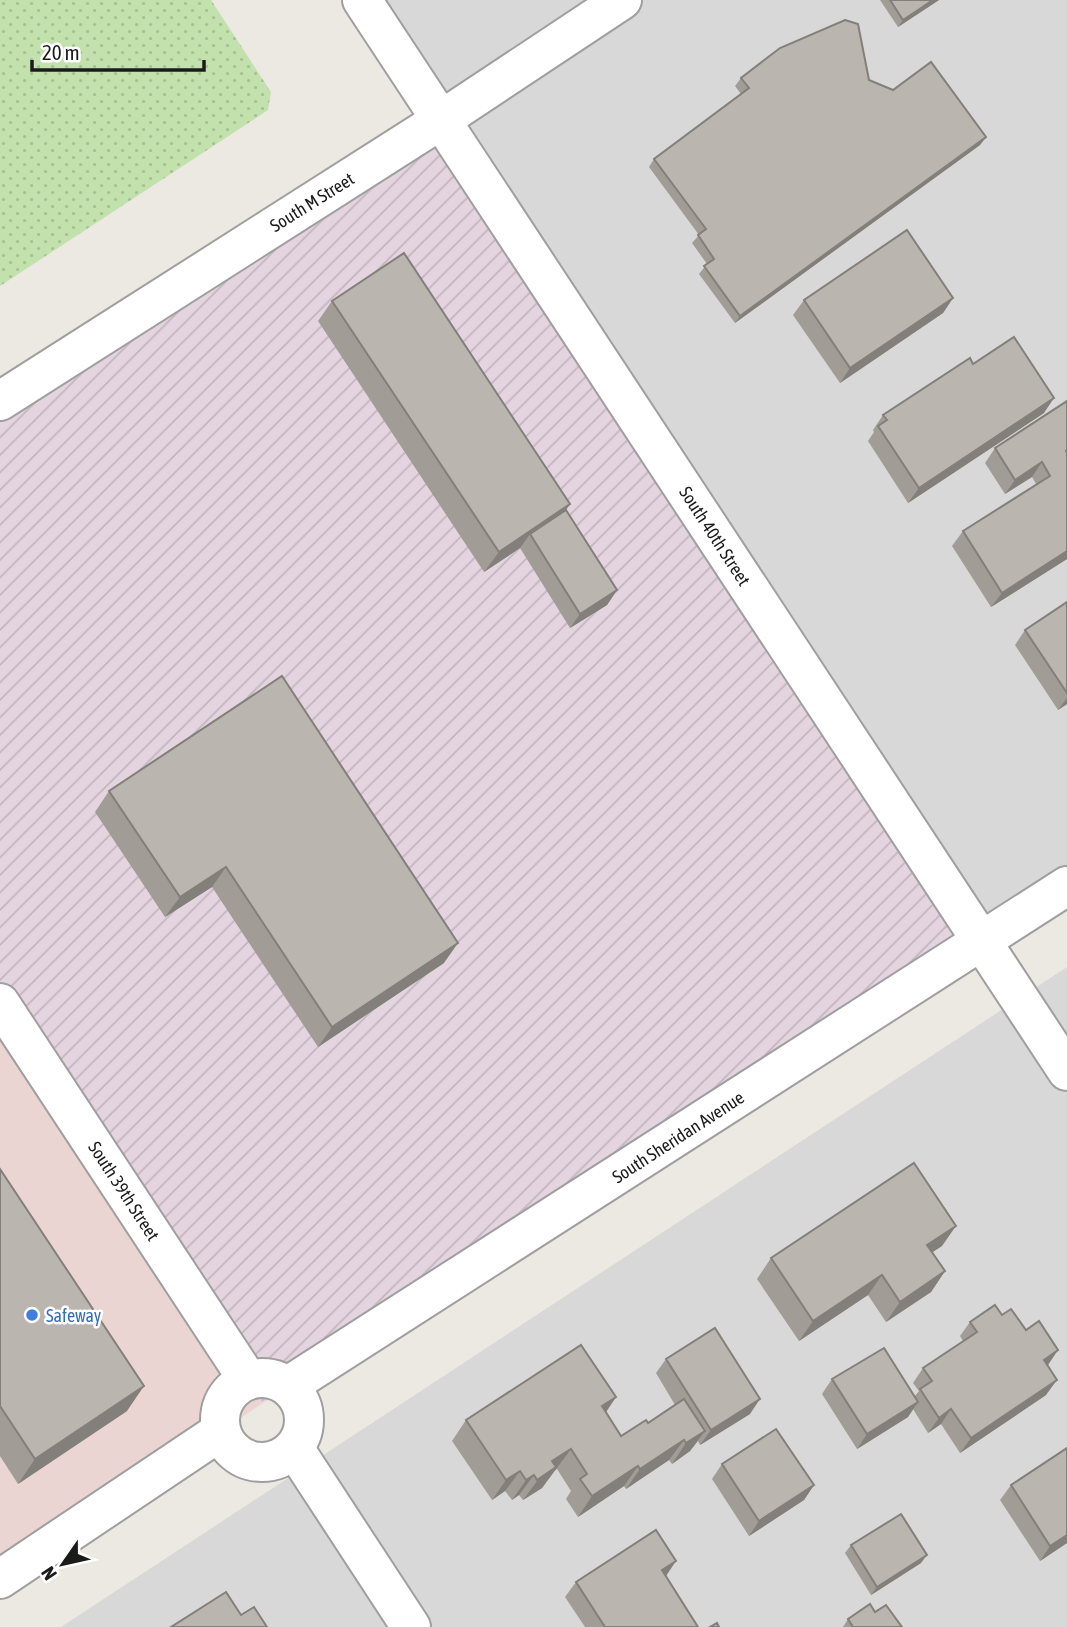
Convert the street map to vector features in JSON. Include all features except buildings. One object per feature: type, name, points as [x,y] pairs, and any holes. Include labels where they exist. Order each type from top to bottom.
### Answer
[{"type":"street","name":"South 40th Street","points":[[362,0],[1067,1071]]},
{"type":"street","name":"South M Street","points":[[0,401],[441,120],[622,0]]},
{"type":"street","name":"South Sheridan Avenue","points":[[288,1386],[1067,886]]},
{"type":"street","name":"South 39th Street","points":[[0,1003],[248,1380]]},
{"type":"street","points":[[262,1378],[288,1386],[298,1396],[303,1409],[302,1437],[294,1448],[272,1462],[259,1463],[235,1453],[221,1432],[222,1406],[228,1395],[248,1380],[262,1378]]},
{"type":"street","points":[[0,1579],[221,1432]]},
{"type":"street","points":[[294,1448],[411,1627]]},
{"type":"shaded area","points":[[362,0],[1067,0],[1067,886],[982,943]]},
{"type":"shaded area","points":[[441,120],[982,943],[263,1403],[0,1003],[0,401]]},
{"type":"shaded area","points":[[1067,967],[1067,1627],[61,1627]]},
{"type":"shaded area","points":[[0,1003],[263,1403],[0,1579]]},
{"type":"green space","points":[[0,0],[211,0],[271,92],[268,110],[0,286]]},
{"type":"place","name":"Safeway","points":[[32,1315]]}]
